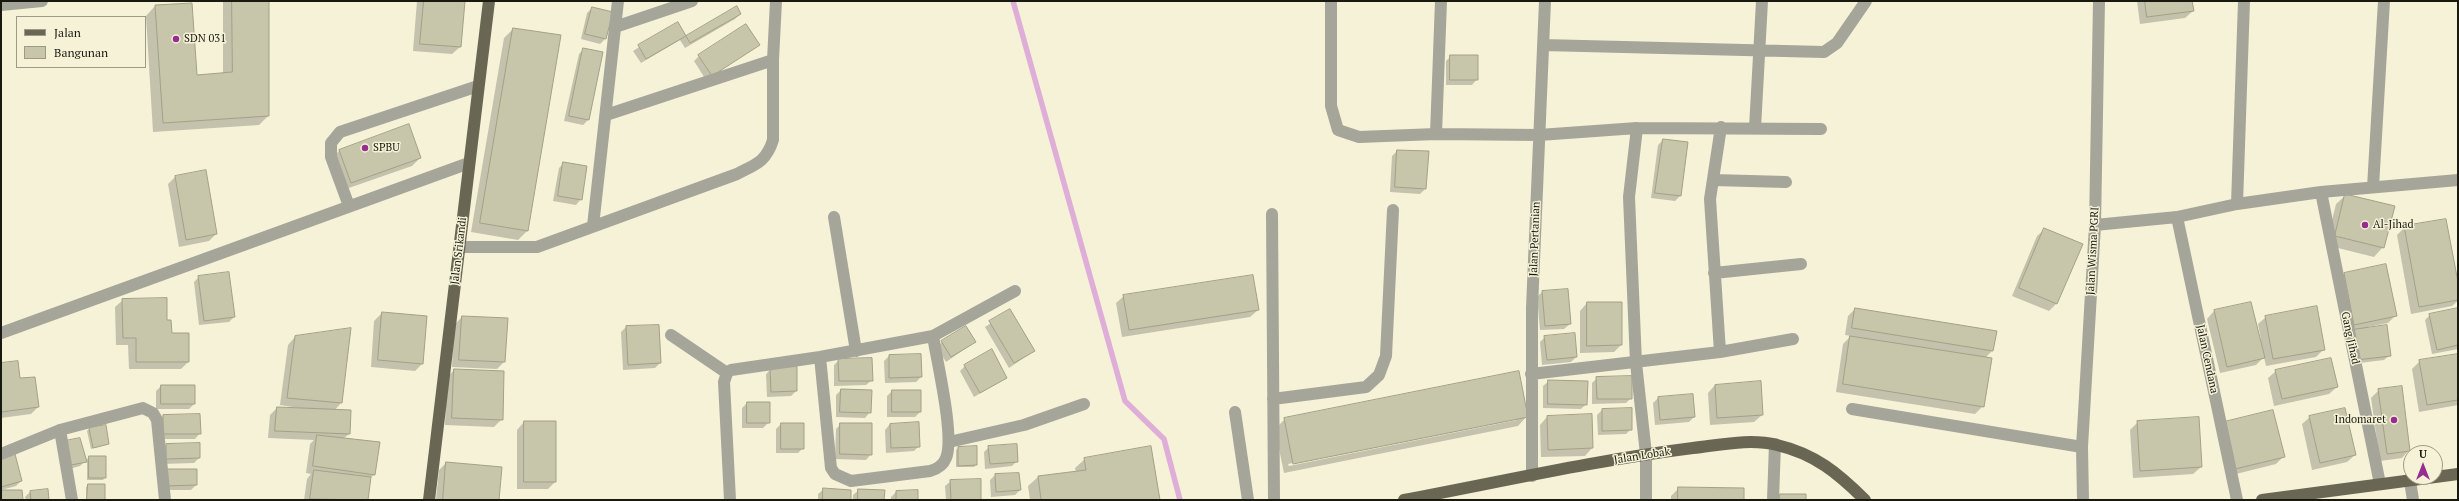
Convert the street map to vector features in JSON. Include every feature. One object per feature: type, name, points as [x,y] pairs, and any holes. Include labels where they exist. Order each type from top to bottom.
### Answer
[{"type":"main road","name":"Jalan Srikandi","points":[[429,500],[489,1]]},
{"type":"main road","name":"Jalan Lobak","points":[[1404,500],[1646,454],[1747,442],[1775,444],[1794,449],[1830,467],[1865,500]]},
{"type":"main road","points":[[2443,476],[2458,474]]},
{"type":"main road","points":[[2262,500],[2403,482]]},
{"type":"street","points":[[1,5],[42,1]]},
{"type":"street","points":[[593,226],[618,1]]},
{"type":"street","points":[[615,27],[692,1]]},
{"type":"street","points":[[460,247],[537,247],[737,174],[762,161],[769,152],[773,140],[773,60],[776,1]]},
{"type":"street","points":[[1331,1],[1331,106],[1338,130],[1359,138],[1436,134],[1539,135],[1637,128],[1721,127],[1821,129]]},
{"type":"street","points":[[1436,134],[1441,1]]},
{"type":"street","name":"Jalan Pertanian","points":[[1532,476],[1531,374],[1545,1]]},
{"type":"street","points":[[1755,128],[1762,1]]},
{"type":"street","points":[[1543,45],[1824,52],[1837,43],[1866,1]]},
{"type":"street","name":"Jalan Wisma PGRI","points":[[2083,500],[2082,447],[2095,225],[2099,1]]},
{"type":"street","points":[[2237,204],[2244,1]]},
{"type":"street","points":[[2373,187],[2384,1]]},
{"type":"street","points":[[606,115],[773,60]]},
{"type":"street","points":[[349,206],[331,157],[331,143],[340,132],[478,86]]},
{"type":"street","points":[[1720,352],[1710,199],[1721,127]]},
{"type":"street","points":[[1637,128],[1629,197],[1636,363],[1646,454],[1646,500]]},
{"type":"street","points":[[1,333],[469,163]]},
{"type":"street","points":[[1712,180],[1786,182]]},
{"type":"street","points":[[2095,225],[2177,217],[2237,204],[2321,192],[2458,180]]},
{"type":"street","name":"Gang Jihad","points":[[2321,192],[2380,484]]},
{"type":"street","points":[[1273,398],[1366,387],[1379,375],[1386,356],[1393,210]]},
{"type":"street","points":[[1272,214],[1274,500]]},
{"type":"street","points":[[834,217],[856,351]]},
{"type":"street","name":"Jalan Cendana","points":[[2177,217],[2237,500]]},
{"type":"street","points":[[1714,273],[1801,264]]},
{"type":"street","points":[[730,500],[724,382],[727,373],[736,368],[820,357],[933,336],[1016,291]]},
{"type":"street","points":[[671,335],[727,373]]},
{"type":"street","points":[[820,357],[832,468],[842,479],[851,481],[939,468],[946,460],[949,442],[933,336]]},
{"type":"street","points":[[1531,374],[1636,363],[1720,352],[1793,339]]},
{"type":"street","points":[[949,442],[1024,425],[1084,404]]},
{"type":"street","points":[[1,454],[60,430],[137,409],[153,412],[157,420],[165,500]]},
{"type":"street","points":[[1852,410],[2082,447]]},
{"type":"street","points":[[1235,412],[1248,500]]},
{"type":"street","points":[[60,430],[72,500]]},
{"type":"street","points":[[1774,500],[1775,444]]},
{"type":"street","points":[[2410,485],[2412,500]]},
{"type":"building","name":"SDN 031","points":[[232,1],[269,1],[269,116],[163,123],[155,5],[192,3],[197,75],[232,72]]},
{"type":"building","points":[[424,1],[465,1],[461,47],[420,44]]},
{"type":"building","points":[[2145,1],[2192,1],[2194,11],[2147,17]]},
{"type":"building","points":[[737,6],[741,14],[690,43],[686,36]]},
{"type":"building","points":[[592,7],[613,12],[606,39],[585,34]]},
{"type":"building","points":[[678,22],[686,36],[646,59],[638,45]]},
{"type":"building","points":[[746,24],[760,45],[712,76],[698,55]]},
{"type":"building","points":[[513,28],[561,35],[528,231],[480,223]]},
{"type":"building","points":[[583,48],[603,52],[589,120],[569,116]]},
{"type":"building","points":[[1450,55],[1478,55],[1478,80],[1450,80]]},
{"type":"building","points":[[409,124],[421,158],[351,183],[339,150]]},
{"type":"building","points":[[1663,139],[1688,142],[1681,196],[1655,193]]},
{"type":"building","points":[[1397,150],[1429,151],[1426,189],[1395,187]]},
{"type":"building","points":[[563,162],[587,166],[582,200],[558,196]]},
{"type":"building","points":[[206,170],[217,234],[186,240],[175,176]]},
{"type":"building","points":[[2345,194],[2395,206],[2384,248],[2335,236]]},
{"type":"building","points":[[2446,219],[2458,282],[2458,300],[2419,307],[2404,226]]},
{"type":"building","points":[[2044,228],[2083,244],[2057,304],[2019,288]]},
{"type":"building","points":[[2386,264],[2397,316],[2354,325],[2344,273]]},
{"type":"building","points":[[229,272],[235,317],[204,321],[198,276]]},
{"type":"building","points":[[1253,275],[1259,310],[1129,330],[1123,295]]},
{"type":"building","points":[[1568,289],[1571,324],[1545,326],[1542,291]]},
{"type":"building","points":[[167,298],[167,320],[171,320],[172,333],[189,333],[189,362],[136,362],[136,338],[123,338],[122,299]]},
{"type":"building","points":[[1587,302],[1622,302],[1622,345],[1587,346]]},
{"type":"building","points":[[2251,302],[2265,358],[2227,367],[2214,310]]},
{"type":"building","points":[[2317,306],[2325,350],[2273,359],[2265,316]]},
{"type":"building","points":[[1855,308],[1997,331],[1993,351],[1852,328]]},
{"type":"building","points":[[2458,308],[2458,345],[2437,350],[2429,314]]},
{"type":"building","points":[[1010,309],[1035,351],[1014,363],[989,321]]},
{"type":"building","points":[[382,312],[427,316],[423,364],[378,360]]},
{"type":"building","points":[[462,316],[508,318],[505,362],[459,360]]},
{"type":"building","points":[[659,325],[661,363],[628,365],[626,326]]},
{"type":"building","points":[[2387,325],[2391,356],[2356,360],[2352,330]]},
{"type":"building","points":[[966,326],[976,342],[951,357],[941,341]]},
{"type":"building","points":[[351,328],[342,403],[287,398],[295,336]]},
{"type":"building","points":[[1575,333],[1577,357],[1547,360],[1544,336]]},
{"type":"building","points":[[1850,336],[1992,358],[1984,407],[1843,384]]},
{"type":"building","points":[[992,349],[1007,378],[980,393],[964,365]]},
{"type":"building","points":[[921,354],[922,377],[889,378],[889,355]]},
{"type":"building","points":[[2458,354],[2458,400],[2427,405],[2419,360]]},
{"type":"building","points":[[872,358],[873,381],[839,381],[838,359]]},
{"type":"building","points":[[2331,358],[2338,387],[2282,399],[2275,370]]},
{"type":"building","points":[[18,361],[20,378],[35,377],[39,407],[1,412],[1,363]]},
{"type":"building","points":[[797,367],[797,391],[771,392],[770,368]]},
{"type":"building","points":[[454,369],[504,371],[503,420],[452,418]]},
{"type":"building","points":[[1519,371],[1528,417],[1293,464],[1284,418]]},
{"type":"building","points":[[1632,376],[1632,399],[1597,399],[1596,377]]},
{"type":"building","points":[[1548,380],[1588,381],[1587,405],[1548,404]]},
{"type":"building","points":[[1761,381],[1763,415],[1717,418],[1715,385]]},
{"type":"building","points":[[161,385],[195,385],[195,404],[161,404]]},
{"type":"building","name":"Indomaret","points":[[2402,386],[2409,445],[2403,445],[2403,452],[2387,454],[2378,389]]},
{"type":"building","points":[[841,389],[872,390],[871,413],[840,412]]},
{"type":"building","points":[[892,390],[921,390],[921,412],[892,412]]},
{"type":"building","points":[[1693,394],[1695,417],[1660,420],[1658,397]]},
{"type":"building","points":[[747,402],[770,402],[770,423],[747,423]]},
{"type":"building","points":[[277,407],[351,410],[350,434],[275,431]]},
{"type":"building","points":[[1632,408],[1632,430],[1602,431],[1602,409]]},
{"type":"building","points":[[2345,408],[2356,455],[2320,463],[2309,416]]},
{"type":"building","points":[[2273,410],[2285,457],[2235,469],[2224,422]]},
{"type":"building","points":[[200,414],[201,434],[163,434],[163,415]]},
{"type":"building","points":[[1592,414],[1593,448],[1548,450],[1547,416]]},
{"type":"building","points":[[2199,417],[2202,467],[2140,471],[2137,421]]},
{"type":"building","points":[[524,421],[556,421],[556,482],[524,482]]},
{"type":"building","points":[[919,422],[920,447],[891,448],[890,424]]},
{"type":"building","points":[[781,423],[804,423],[804,449],[781,449]]},
{"type":"building","points":[[840,423],[872,423],[872,455],[840,454]]},
{"type":"building","points":[[106,425],[109,444],[93,448],[89,428]]},
{"type":"building","points":[[317,435],[380,442],[375,475],[313,466]]},
{"type":"building","points":[[80,438],[87,462],[71,465],[65,441]]},
{"type":"building","points":[[200,443],[200,458],[166,459],[166,444]]},
{"type":"building","points":[[1017,444],[1018,462],[990,464],[988,446]]},
{"type":"building","points":[[977,446],[977,465],[958,466],[958,447]]},
{"type":"building","points":[[1151,446],[1160,500],[1041,500],[1038,476],[1086,470],[1084,458]]},
{"type":"building","points":[[15,454],[22,481],[1,487],[1,458]]},
{"type":"building","points":[[89,456],[106,456],[106,478],[89,478]]},
{"type":"building","points":[[446,462],[502,467],[499,500],[443,500]]},
{"type":"building","points":[[165,469],[197,469],[197,485],[165,486]]},
{"type":"building","points":[[314,470],[371,477],[368,500],[310,499]]},
{"type":"building","points":[[1019,473],[1021,490],[996,492],[995,474]]},
{"type":"building","points":[[981,479],[981,500],[951,500],[950,480]]},
{"type":"building","points":[[88,484],[105,484],[105,500],[87,500]]},
{"type":"building","points":[[1678,487],[1744,488],[1744,500],[1678,500]]},
{"type":"building","points":[[823,488],[851,490],[851,500],[823,500]]},
{"type":"building","points":[[48,489],[49,500],[31,500],[30,491]]},
{"type":"building","points":[[858,489],[885,490],[884,500],[858,500]]},
{"type":"building","points":[[2,490],[22,490],[23,500],[2,500]]},
{"type":"building","points":[[918,490],[918,500],[896,500],[896,491]]},
{"type":"building","points":[[1780,494],[1806,494],[1806,500],[1780,500]]},
{"type":"waterway","points":[[1013,1],[1125,401],[1164,439],[1180,500]]},
{"type":"place","name":"SDN 031","points":[[176,39]]},
{"type":"place","name":"SPBU","points":[[365,148]]},
{"type":"place","name":"Al-Jihad","points":[[2365,225]]},
{"type":"place","name":"Indomaret","points":[[2394,420]]}]
